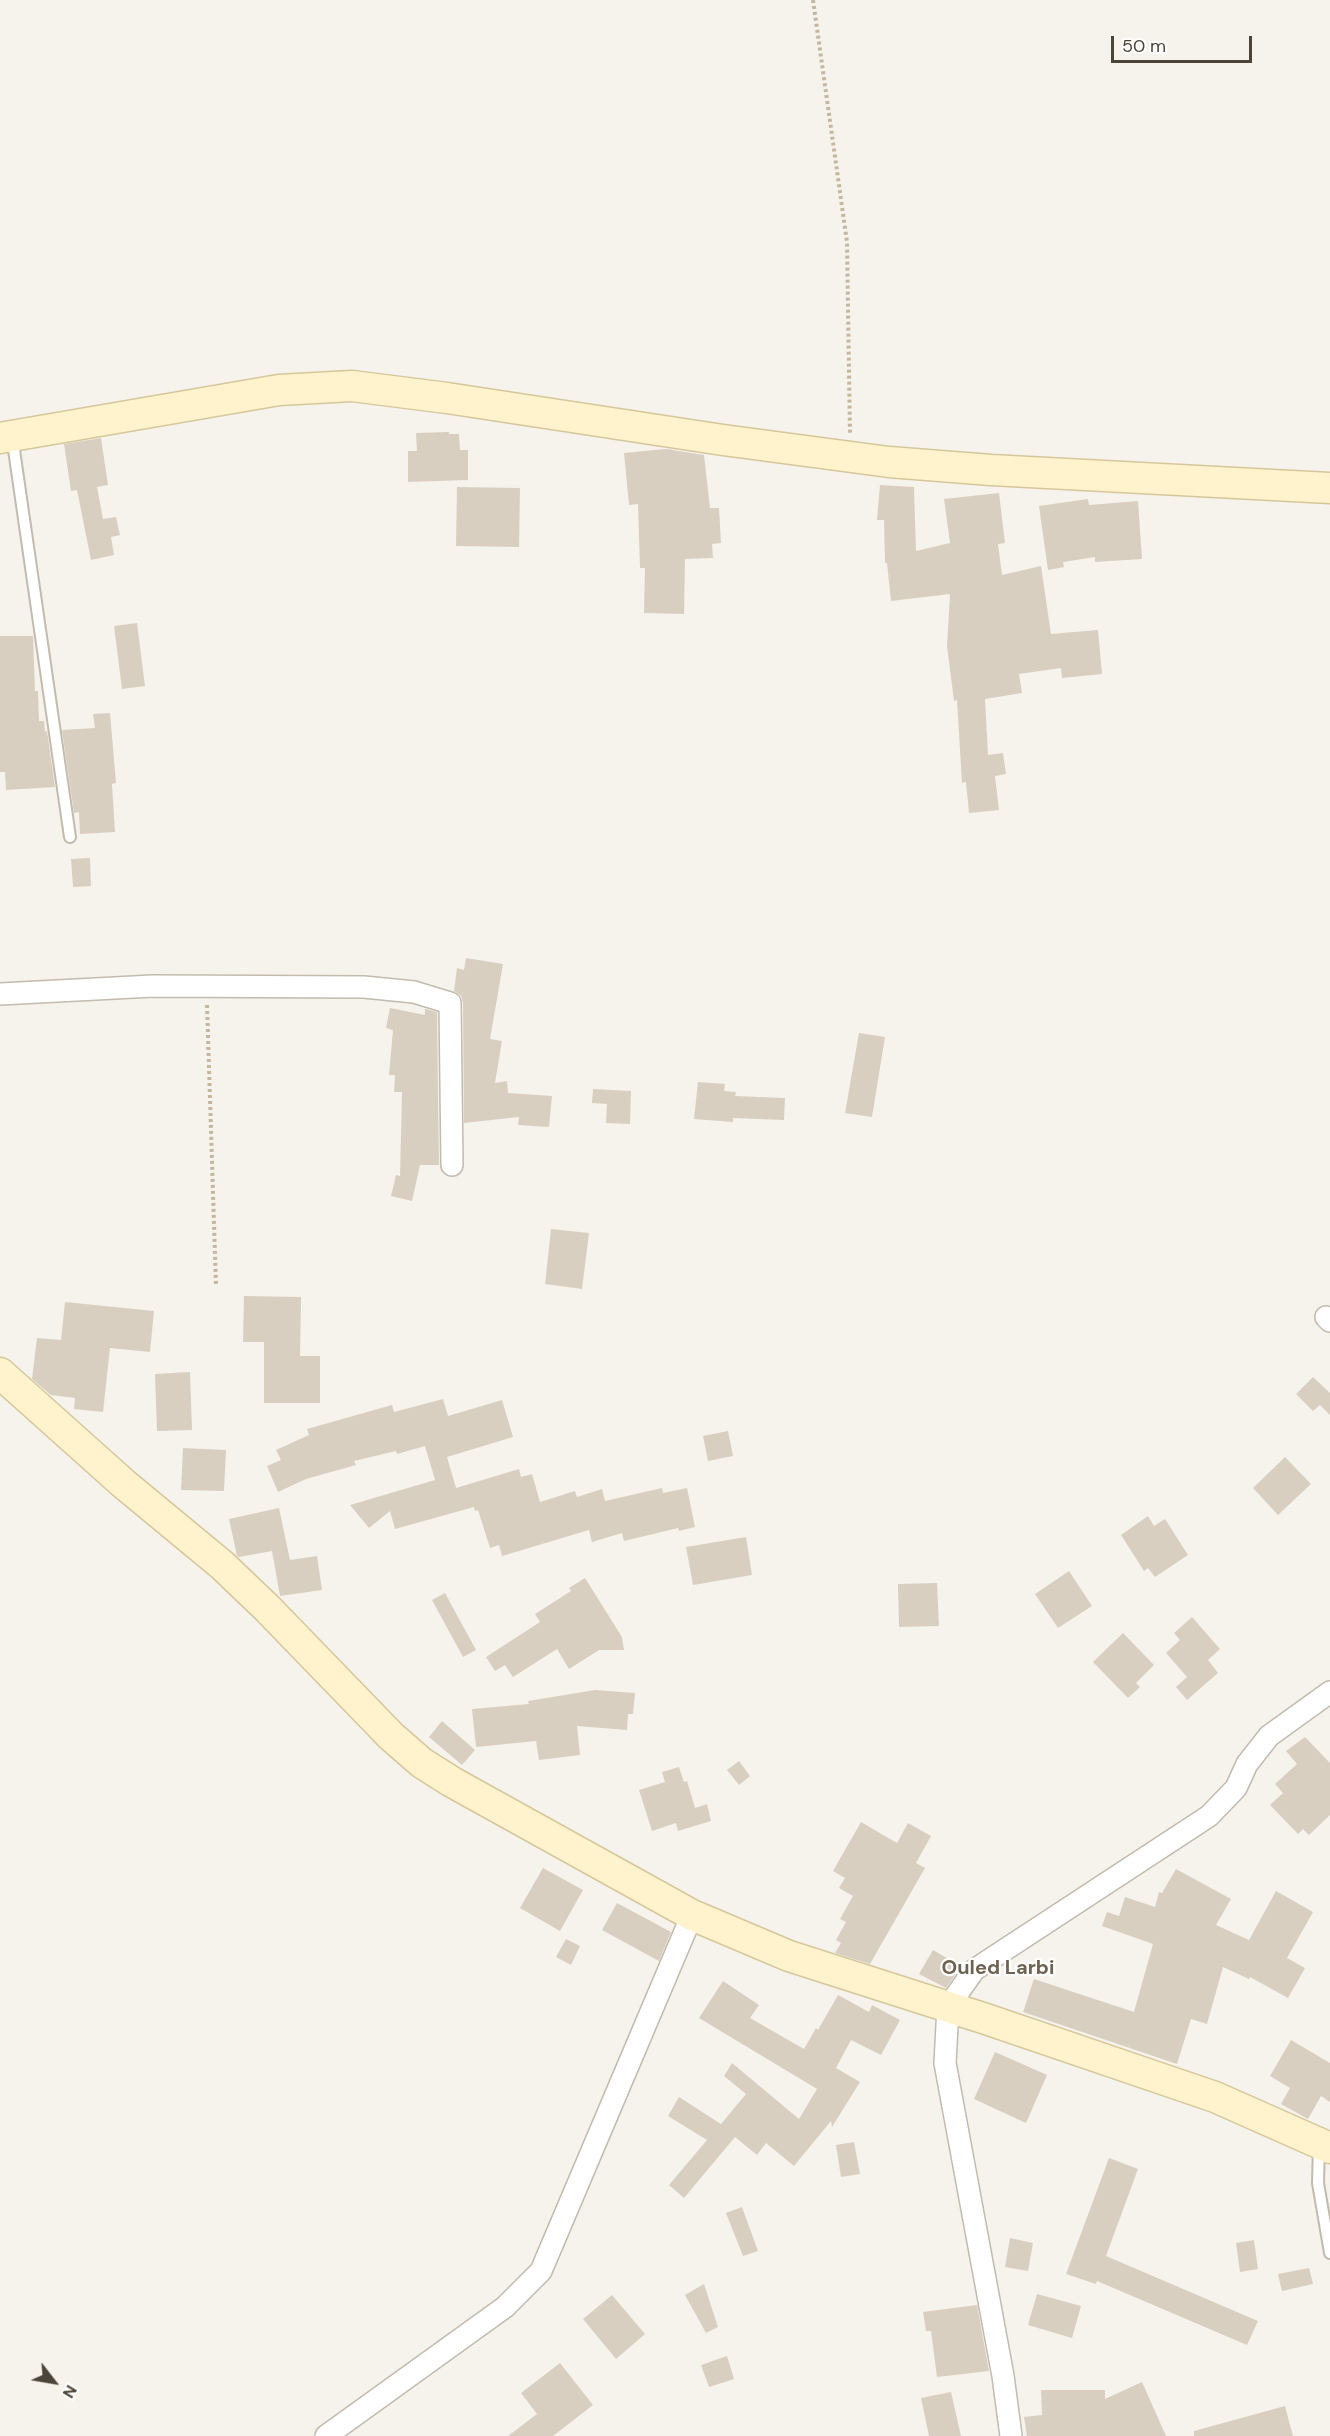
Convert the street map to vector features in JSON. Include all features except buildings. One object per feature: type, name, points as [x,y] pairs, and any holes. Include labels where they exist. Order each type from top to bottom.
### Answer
[{"type":"street","points":[[6,437],[279,390],[352,386],[850,457],[991,470],[1330,488]]},
{"type":"street","points":[[0,994],[153,986],[364,987],[414,992],[450,1003],[452,1165]]},
{"type":"street","points":[[0,1373],[124,1484],[222,1565],[391,1736],[422,1763],[472,1793],[692,1916],[789,1956],[1215,2097],[1324,2146]]},
{"type":"street","points":[[1011,2436],[1001,2365],[945,2063],[948,2007],[974,1970],[1209,1816],[1236,1788],[1247,1764],[1269,1736],[1330,1692]]},
{"type":"street","points":[[326,2436],[505,2307],[541,2271],[692,1916]]},
{"type":"lane","points":[[6,437],[70,837]]},
{"type":"lane","points":[[1324,2146],[1318,2183],[1330,2253]]},
{"type":"path","points":[[813,0],[847,242],[850,457]]},
{"type":"path","points":[[207,987],[216,1286]]},
{"type":"district","name":"Ouled Larbi","points":[[998,1969]]}]
